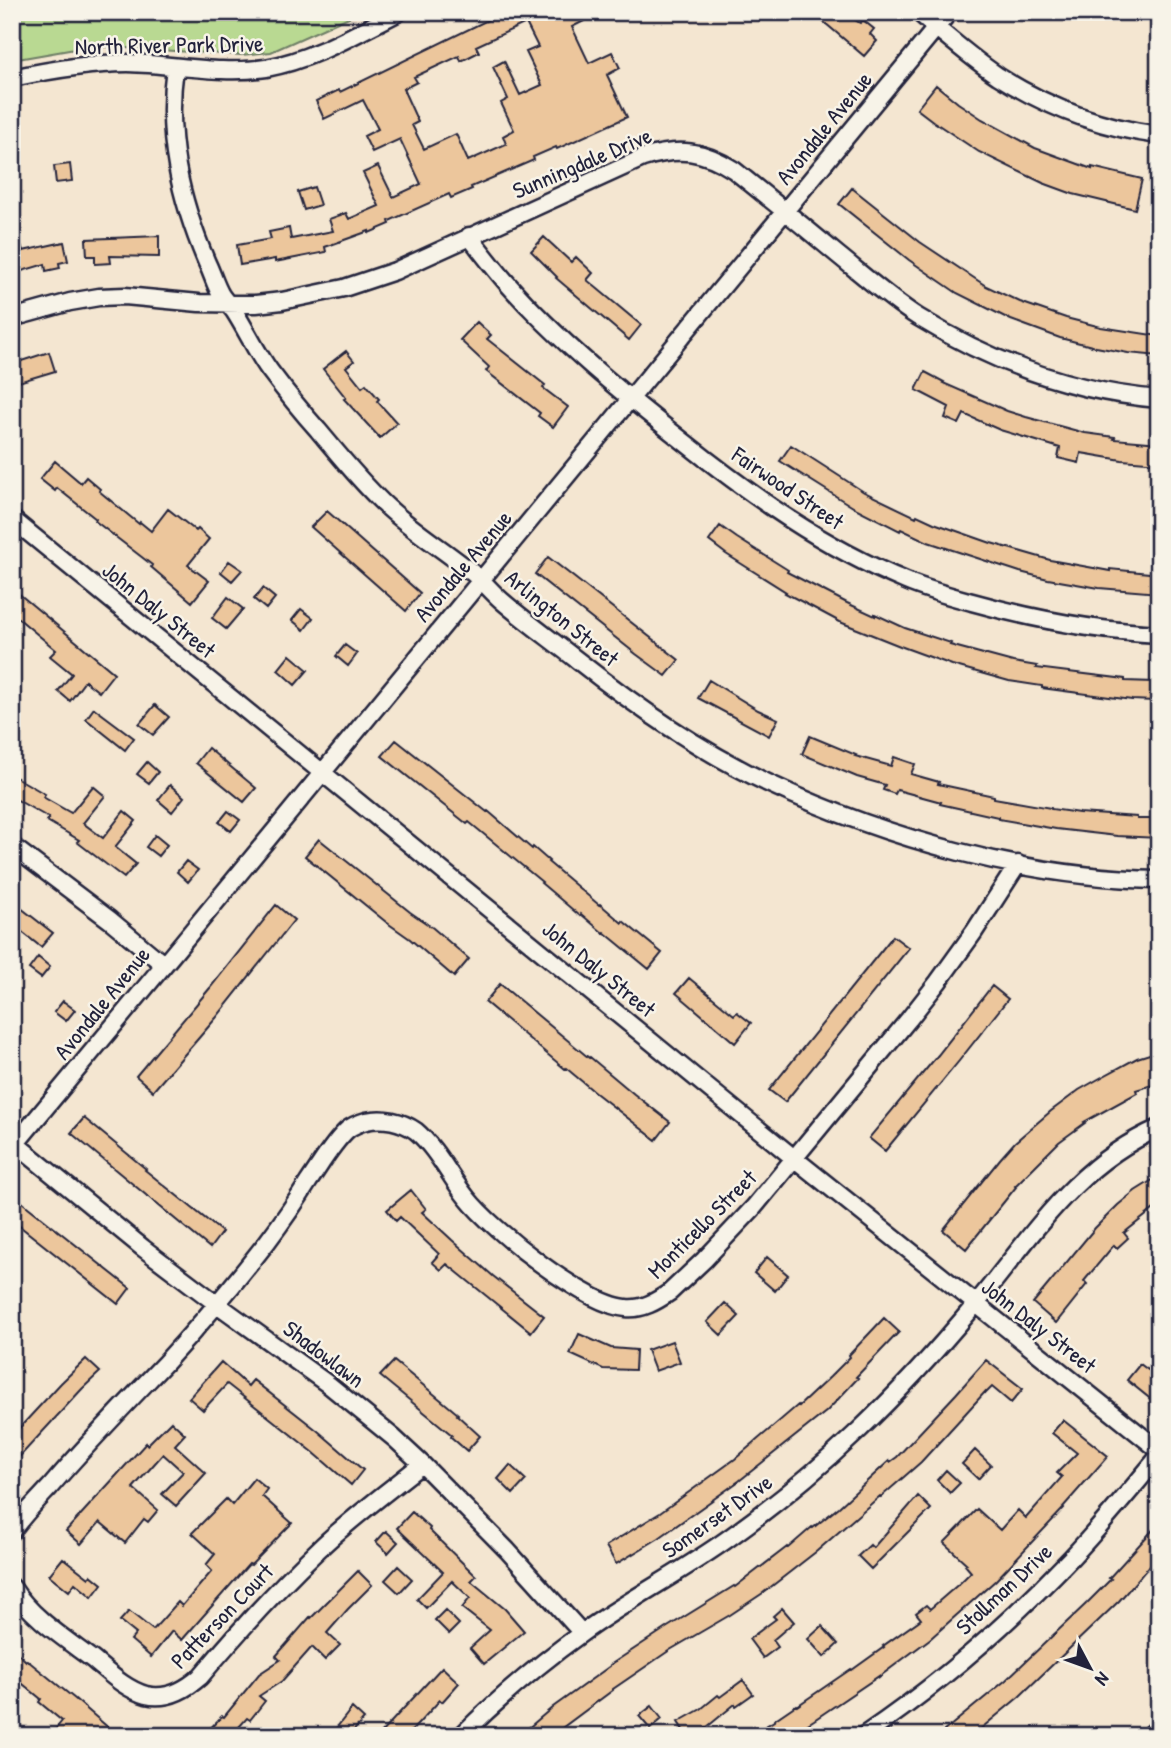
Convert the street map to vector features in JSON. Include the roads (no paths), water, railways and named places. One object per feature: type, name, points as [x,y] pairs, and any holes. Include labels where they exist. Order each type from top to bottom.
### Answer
[{"type":"street","name":"North River Park Drive","points":[[12,78],[93,65],[129,63],[238,71],[269,67],[319,51],[399,12]]},
{"type":"street","points":[[918,12],[996,75],[1044,101],[1109,126],[1159,135]]},
{"type":"street","name":"Avondale Avenue","points":[[13,1145],[949,12]]},
{"type":"street","name":"Arlington Street","points":[[175,67],[170,116],[177,171],[201,248],[221,294],[270,371],[356,476],[405,523],[628,700],[678,734],[730,764],[804,800],[869,825],[948,849],[1080,874],[1159,880]]},
{"type":"street","name":"Sunningdale Drive","points":[[12,318],[69,302],[99,297],[125,296],[199,303],[256,304],[344,288],[395,271],[643,158],[671,151],[696,153],[720,161],[734,170],[885,293],[956,339],[1043,377],[1090,390],[1159,399]]},
{"type":"street","name":"Fairwood Street","points":[[469,236],[505,281],[545,323],[632,399],[723,472],[790,520],[842,551],[908,582],[1017,615],[1124,633],[1159,635]]},
{"type":"street","name":"John Daly Street","points":[[12,519],[795,1159],[1159,1450]]},
{"type":"street","points":[[12,846],[163,964]]},
{"type":"street","name":"Monticello Street","points":[[217,1304],[270,1238],[333,1146],[349,1128],[377,1119],[390,1120],[414,1130],[425,1140],[468,1200],[541,1264],[575,1287],[606,1303],[625,1308],[649,1304],[670,1292],[733,1230],[795,1159],[938,982],[1018,864]]},
{"type":"street","name":"Somerset Drive","points":[[461,1736],[514,1687],[582,1633],[726,1541],[806,1479],[890,1401],[940,1346],[1078,1181],[1119,1149],[1159,1128]]},
{"type":"street","name":"Shadowlawn","points":[[13,1145],[217,1304],[329,1385],[394,1438],[507,1550],[582,1633]]},
{"type":"street","points":[[12,1531],[217,1304]]},
{"type":"street","name":"Stollman Drive","points":[[863,1736],[943,1675],[1024,1604],[1069,1560],[1159,1456]]},
{"type":"street","name":"Patterson Court","points":[[12,1587],[26,1605],[46,1623],[128,1687],[146,1695],[169,1695],[190,1686],[200,1678],[261,1608],[319,1549],[422,1464]]}]
